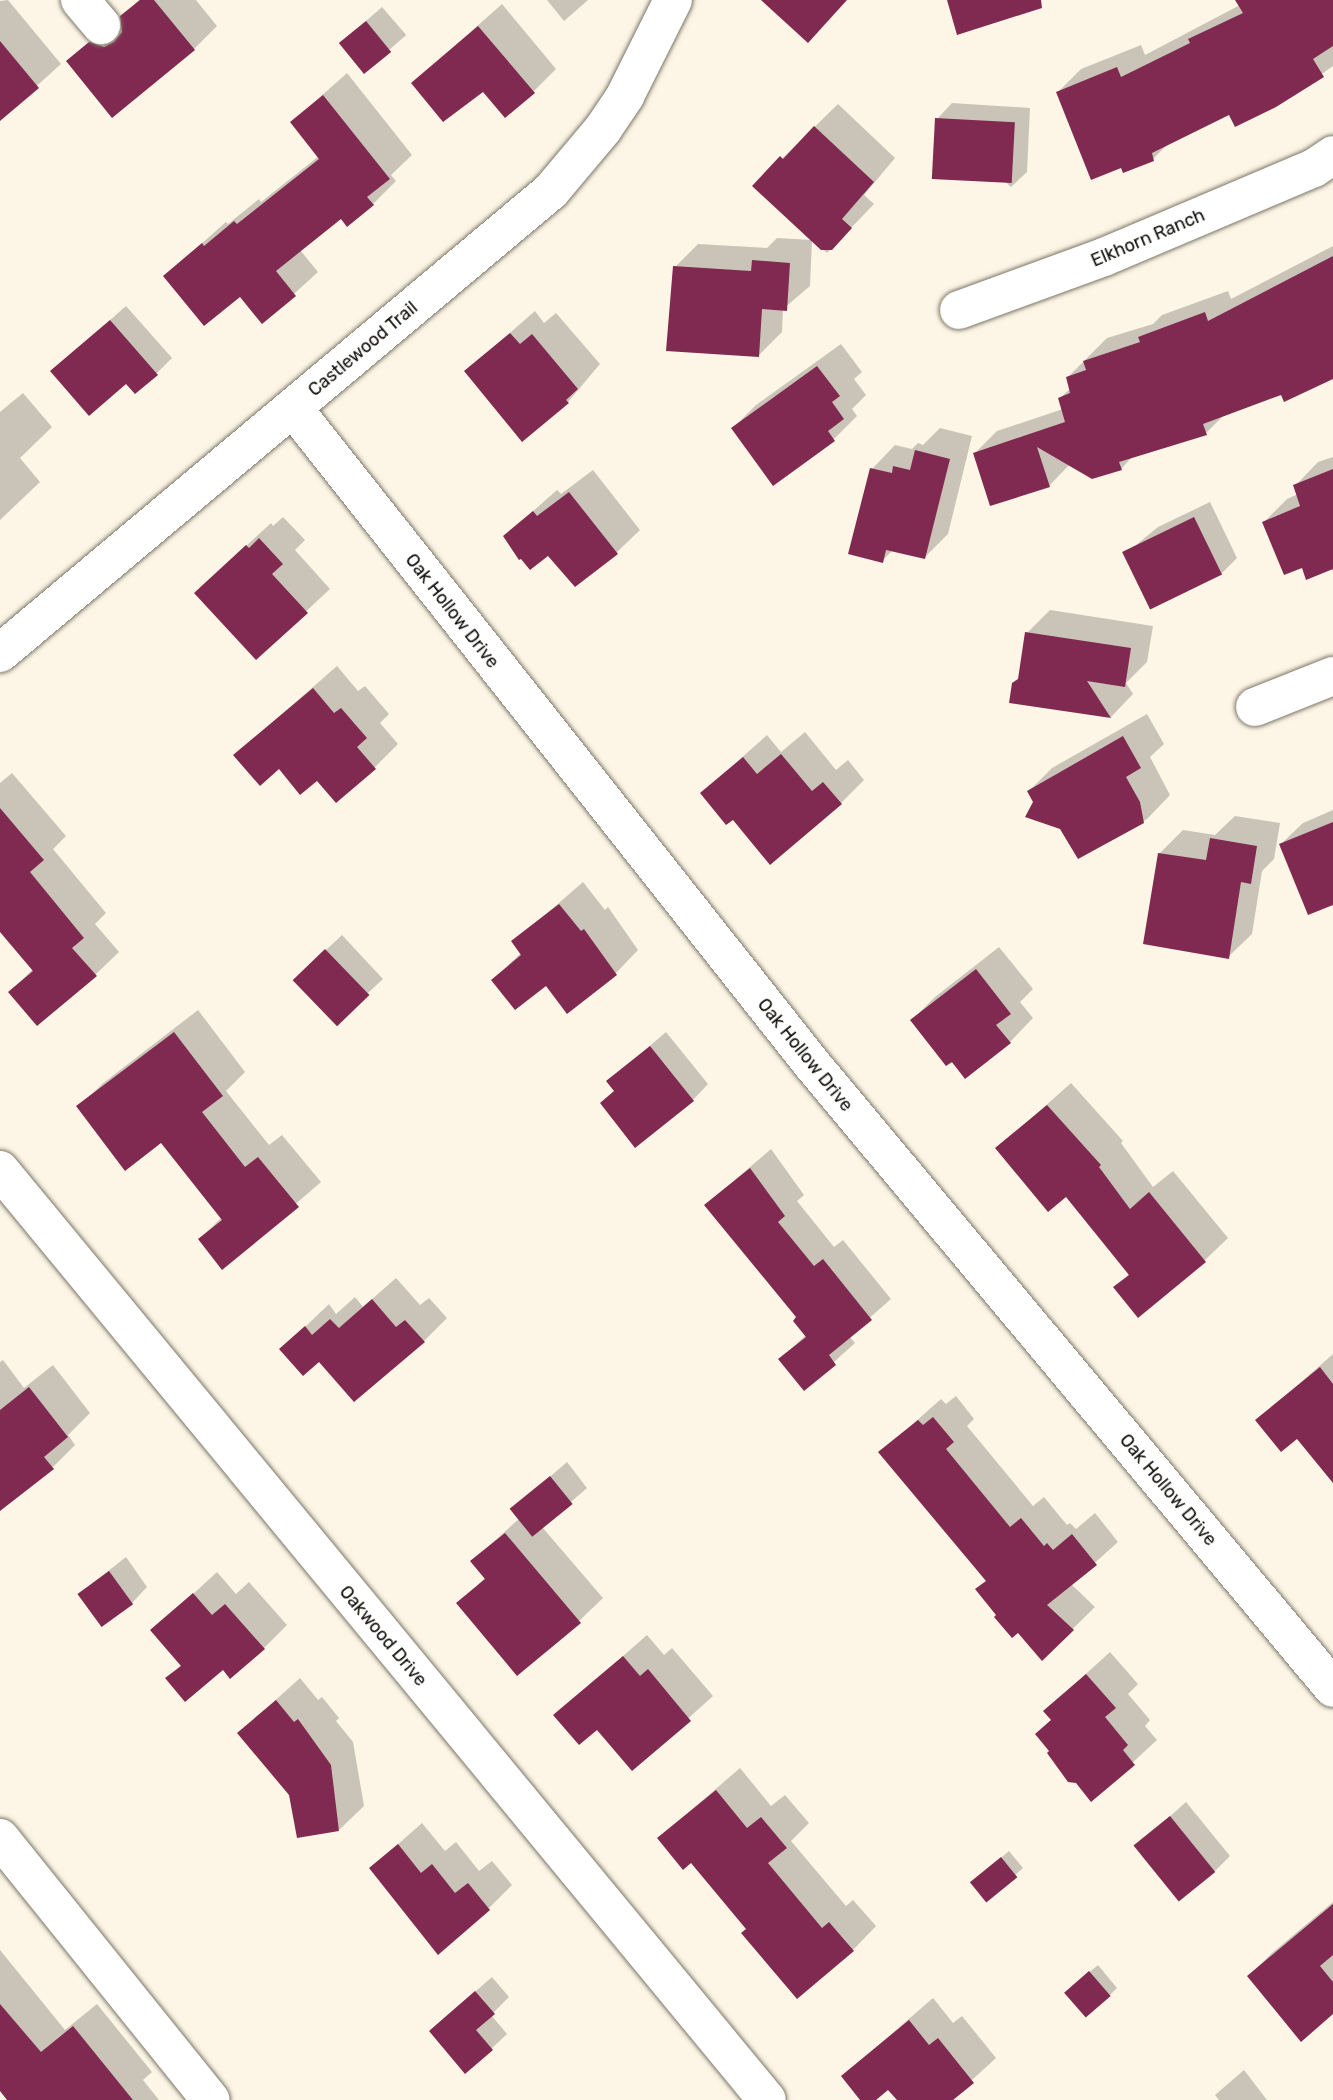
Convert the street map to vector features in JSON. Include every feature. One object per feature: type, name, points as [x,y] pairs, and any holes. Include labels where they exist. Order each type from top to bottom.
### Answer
[{"type":"street","name":"Castlewood Trail","points":[[0,653],[551,191],[603,129],[625,96],[673,0]]},
{"type":"street","name":"Elkhorn Ranch","points":[[958,310],[1104,257],[1314,168],[1333,155]]},
{"type":"street","name":"Oak Hollow Drive","points":[[293,408],[811,1063],[1333,1688]]},
{"type":"street","points":[[1255,707],[1333,676]]},
{"type":"street","name":"Oakwood Drive","points":[[0,1170],[132,1334],[767,2100]]},
{"type":"street","points":[[0,1838],[211,2100]]},
{"type":"building","points":[[140,0],[154,0],[195,50],[112,118],[66,61],[89,42],[104,47],[114,42],[122,32],[120,16]]},
{"type":"building","points":[[761,0],[847,0],[808,43]]},
{"type":"building","points":[[947,0],[1041,0],[1042,8],[957,35]]},
{"type":"building","points":[[1235,0],[1333,0],[1333,46],[1313,59],[1324,77],[1276,107],[1235,127],[1229,115],[1152,153],[1154,161],[1123,173],[1121,168],[1091,180],[1056,92],[1117,67],[1121,77],[1190,43],[1188,39],[1243,13]]},
{"type":"building","points":[[366,21],[391,52],[364,74],[339,43]]},
{"type":"building","points":[[478,26],[535,93],[505,118],[483,92],[443,122],[411,83]]},
{"type":"building","points":[[0,41],[39,88],[0,121]]},
{"type":"building","points":[[323,95],[390,179],[367,197],[374,205],[347,227],[341,219],[276,271],[296,296],[262,324],[240,297],[204,326],[163,276],[202,243],[204,246],[234,221],[237,224],[319,159],[290,122]]},
{"type":"building","points":[[935,118],[1015,122],[1012,183],[932,179]]},
{"type":"building","points":[[814,126],[874,182],[842,219],[852,228],[832,250],[821,250],[752,186],[780,156],[783,159]]},
{"type":"building","points":[[1333,256],[1333,379],[1284,402],[1281,395],[1203,424],[1207,435],[1119,462],[1122,470],[1092,479],[1037,447],[1050,487],[990,506],[973,453],[1065,422],[1058,398],[1070,393],[1066,377],[1086,370],[1083,361],[1140,342],[1138,337],[1205,312],[1208,321]]},
{"type":"building","points":[[752,260],[790,263],[787,311],[762,309],[759,357],[666,351],[673,266],[751,271]]},
{"type":"building","points":[[110,320],[158,375],[135,394],[126,384],[89,416],[50,371]]},
{"type":"building","points":[[510,333],[520,344],[532,334],[578,389],[566,400],[569,403],[522,442],[464,371]]},
{"type":"building","points":[[817,366],[840,396],[832,402],[844,419],[828,431],[835,441],[773,486],[731,428]]},
{"type":"building","points":[[915,450],[950,459],[925,559],[886,550],[883,563],[848,554],[870,468],[892,473],[893,466],[910,470]]},
{"type":"building","points":[[1333,469],[1333,569],[1306,580],[1302,568],[1284,575],[1262,522],[1300,506],[1293,485]]},
{"type":"building","points":[[569,492],[618,554],[575,587],[548,556],[530,570],[519,560],[503,536],[533,511],[537,516]]},
{"type":"building","points":[[1194,517],[1222,575],[1150,610],[1122,552]]},
{"type":"building","points":[[259,538],[283,564],[272,574],[308,613],[256,660],[194,593],[246,545],[249,548]]},
{"type":"building","points":[[1025,632],[1131,648],[1125,687],[1087,681],[1111,718],[1009,703],[1012,683],[1018,679]]},
{"type":"building","points":[[313,688],[334,713],[341,708],[367,738],[357,747],[376,769],[336,803],[317,781],[300,795],[279,769],[260,786],[233,755]]},
{"type":"building","points":[[1123,736],[1141,768],[1126,777],[1140,802],[1144,823],[1078,859],[1060,829],[1025,817],[1033,802],[1027,791]]},
{"type":"building","points":[[781,754],[812,791],[823,782],[842,804],[770,865],[733,820],[726,825],[700,793],[743,757],[757,774]]},
{"type":"building","points":[[0,808],[44,860],[30,872],[84,938],[72,948],[97,976],[37,1026],[8,992],[33,971],[0,932]]},
{"type":"building","points":[[1333,822],[1333,905],[1308,915],[1279,844]]},
{"type":"building","points":[[1210,838],[1257,846],[1251,884],[1241,882],[1229,959],[1143,944],[1158,853],[1206,860]]},
{"type":"building","points":[[559,904],[581,931],[584,929],[617,975],[567,1014],[546,986],[515,1010],[491,980],[521,955],[511,941]]},
{"type":"building","points":[[325,949],[369,995],[337,1026],[293,980]]},
{"type":"building","points":[[976,969],[1011,1014],[996,1025],[1011,1043],[965,1079],[952,1062],[946,1066],[910,1020]]},
{"type":"building","points":[[174,1032],[223,1096],[202,1112],[245,1167],[258,1157],[299,1207],[222,1270],[198,1239],[222,1220],[161,1143],[125,1171],[76,1106]]},
{"type":"building","points":[[650,1046],[694,1101],[635,1148],[600,1103],[614,1091],[606,1081]]},
{"type":"building","points":[[1047,1105],[1101,1165],[1099,1167],[1130,1209],[1149,1192],[1206,1262],[1138,1318],[1113,1287],[1129,1275],[1066,1197],[1048,1212],[995,1148]]},
{"type":"building","points":[[750,1168],[785,1216],[778,1222],[814,1266],[823,1259],[872,1320],[829,1355],[836,1365],[804,1391],[778,1359],[806,1337],[793,1321],[796,1317],[704,1205]]},
{"type":"building","points":[[372,1299],[396,1327],[405,1320],[425,1342],[354,1402],[319,1362],[303,1376],[279,1349],[305,1326],[312,1335],[330,1319],[339,1328]]},
{"type":"building","points":[[1320,1367],[1333,1384],[1333,1483],[1297,1439],[1281,1452],[1255,1420]]},
{"type":"building","points":[[29,1387],[68,1437],[44,1457],[54,1469],[0,1511],[0,1410]]},
{"type":"building","points":[[933,1417],[954,1442],[946,1449],[1010,1527],[1021,1518],[1044,1546],[1047,1543],[1053,1550],[1072,1534],[1097,1565],[1047,1605],[1074,1630],[1042,1661],[1018,1633],[1012,1638],[994,1617],[996,1615],[975,1589],[986,1581],[878,1452],[918,1420],[923,1425]]},
{"type":"building","points":[[550,1476],[573,1504],[532,1537],[510,1509]]},
{"type":"building","points":[[505,1533],[581,1623],[517,1676],[456,1603],[485,1579],[470,1561]]},
{"type":"building","points":[[109,1571],[133,1604],[102,1627],[77,1594]]},
{"type":"building","points":[[193,1593],[212,1615],[225,1604],[265,1649],[230,1679],[223,1670],[185,1702],[165,1678],[181,1666],[150,1630]]},
{"type":"building","points":[[623,1656],[640,1676],[648,1669],[691,1721],[632,1771],[597,1730],[579,1745],[553,1715]]},
{"type":"building","points":[[1086,1674],[1116,1708],[1105,1717],[1128,1745],[1123,1750],[1135,1765],[1091,1802],[1076,1783],[1068,1782],[1035,1734],[1051,1720],[1043,1711]]},
{"type":"building","points":[[276,1700],[294,1722],[298,1719],[331,1765],[339,1831],[297,1838],[289,1795],[237,1733]]},
{"type":"building","points":[[716,1790],[747,1828],[761,1817],[787,1848],[768,1863],[822,1928],[829,1922],[854,1951],[797,1999],[741,1933],[746,1929],[691,1863],[683,1870],[657,1838]]},
{"type":"building","points":[[1170,1816],[1215,1872],[1179,1902],[1133,1846]]},
{"type":"building","points":[[398,1844],[421,1873],[432,1864],[455,1893],[468,1883],[490,1910],[438,1955],[369,1868]]},
{"type":"building","points":[[1001,1857],[1017,1877],[986,1902],[970,1882]]},
{"type":"building","points":[[1333,1904],[1333,1955],[1320,1966],[1333,1982],[1333,2014],[1301,2042],[1247,1976]]},
{"type":"building","points":[[1089,1971],[1111,1996],[1086,2018],[1064,1993]]},
{"type":"building","points":[[475,1991],[495,2014],[476,2030],[493,2050],[465,2074],[429,2031]]},
{"type":"building","points":[[0,2004],[41,2052],[73,2026],[133,2100],[7,2100],[0,2091]]},
{"type":"building","points":[[909,2020],[929,2045],[938,2038],[974,2083],[953,2100],[897,2100],[888,2090],[876,2100],[860,2100],[841,2076]]}]
